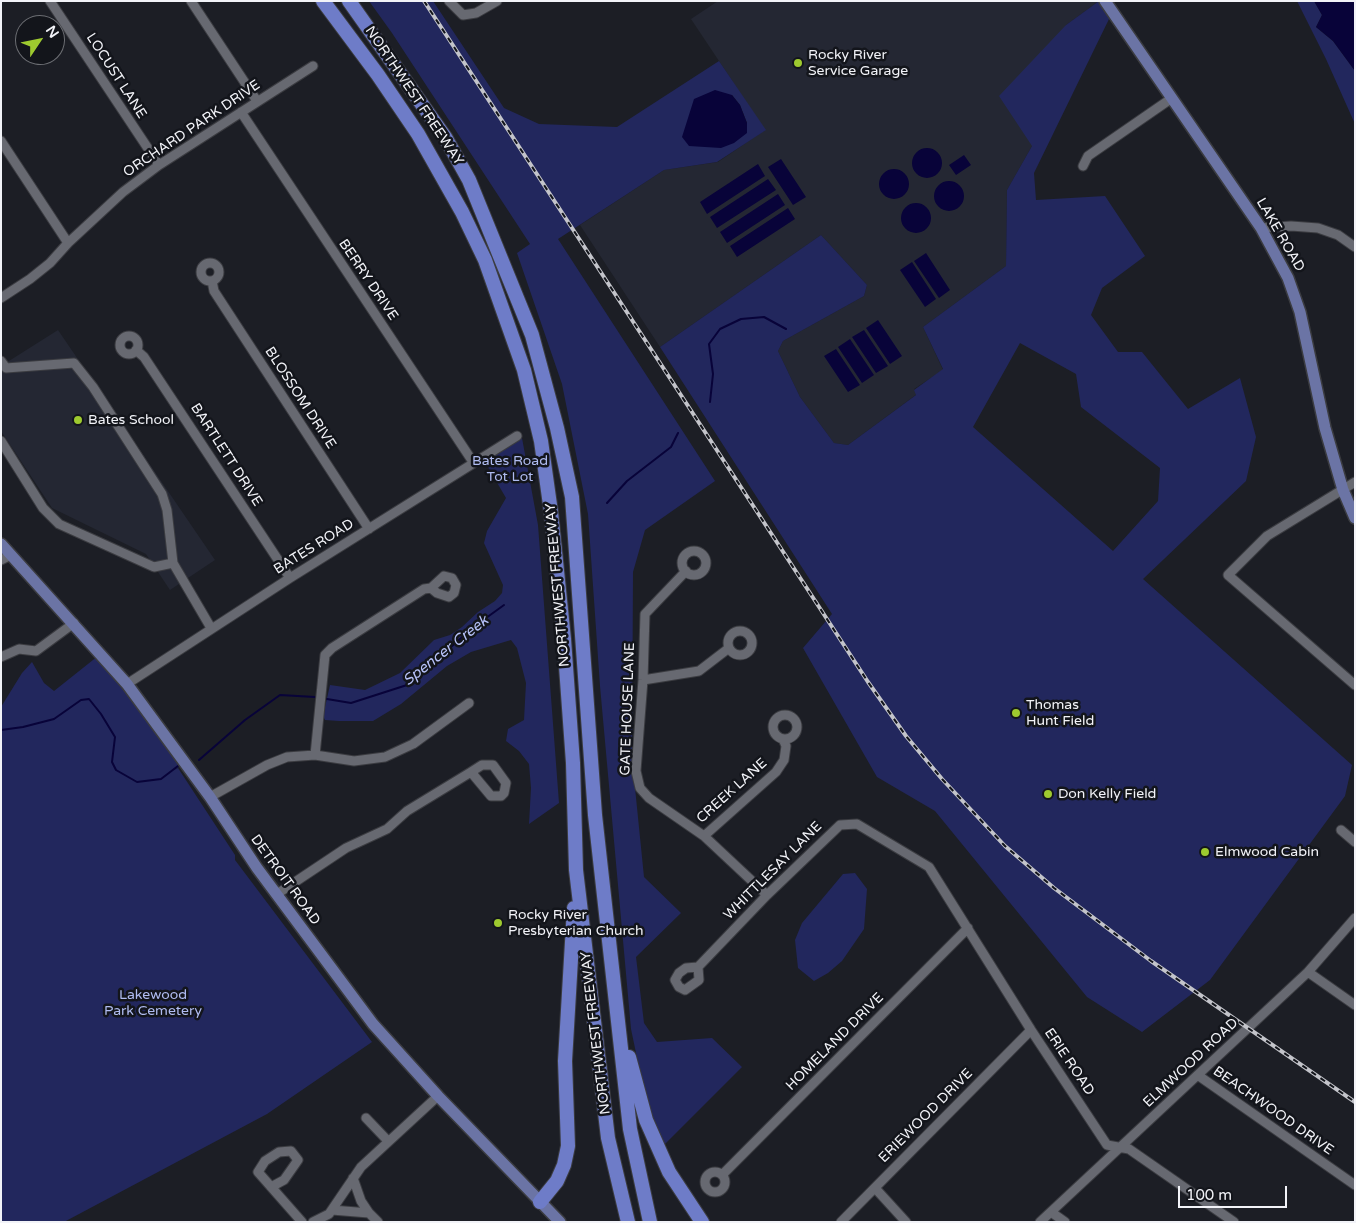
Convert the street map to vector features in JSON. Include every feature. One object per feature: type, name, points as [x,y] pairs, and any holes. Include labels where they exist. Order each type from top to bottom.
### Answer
[{"type":"highway","name":"NORTHWEST FREEWAY","points":[[323,1],[378,75],[418,134],[462,212],[485,260],[524,370],[541,441],[552,512],[572,746],[576,870],[608,1138],[628,1222]]},
{"type":"highway","name":"NORTHWEST FREEWAY","points":[[349,1],[445,137],[469,180],[532,335],[554,419],[572,497],[596,814],[630,1129],[650,1222]]},
{"type":"highway","points":[[540,1202],[556,1181],[564,1165],[568,1146],[565,1061],[576,870]]},
{"type":"highway","points":[[617,1014],[646,1120],[669,1172],[702,1222]]},
{"type":"main road","name":"LAKE ROAD","points":[[1105,1],[1261,228],[1288,278],[1300,312],[1325,428],[1343,490],[1355,518]]},
{"type":"main road","name":"DETROIT ROAD","points":[[1,544],[6,557],[74,623],[128,684],[210,796],[230,831],[372,1024],[438,1096],[560,1222]]},
{"type":"street","name":"LOCUST LANE","points":[[50,1],[159,165]]},
{"type":"street","points":[[191,1],[257,101]]},
{"type":"street","points":[[449,1],[463,15],[476,13],[497,1]]},
{"type":"street","name":"ORCHARD PARK DRIVE","points":[[1,298],[37,274],[123,192],[159,165],[312,66]]},
{"type":"street","points":[[1084,166],[1088,156],[1172,98]]},
{"type":"street","name":"BERRY DRIVE","points":[[241,112],[473,462]]},
{"type":"street","points":[[1,141],[68,243]]},
{"type":"street","points":[[1261,228],[1291,226],[1318,228],[1338,235],[1355,246]]},
{"type":"street","name":"BLOSSOM DRIVE","points":[[212,281],[214,291],[369,528]]},
{"type":"street","name":"BARTLETT DRIVE","points":[[136,350],[144,357],[290,578]]},
{"type":"street","points":[[1,361],[6,368],[74,363],[93,387],[162,494],[167,510],[173,563],[212,628]]},
{"type":"street","name":"BATES ROAD","points":[[128,684],[290,578],[517,436]]},
{"type":"street","points":[[1,440],[43,508],[59,524],[154,567],[173,563]]},
{"type":"street","points":[[1355,482],[1267,536],[1228,575],[1355,685]]},
{"type":"street","name":"GATE HOUSE LANE","points":[[686,571],[645,614],[643,680],[636,771],[640,788],[649,798],[704,836],[767,895]]},
{"type":"street","points":[[315,755],[326,655],[332,648],[408,599],[424,589],[431,588]]},
{"type":"street","points":[[1,657],[19,649],[36,651],[74,623]]},
{"type":"street","points":[[643,680],[699,671],[708,667],[729,648]]},
{"type":"street","points":[[210,796],[266,765],[287,757],[315,755],[354,761],[385,757],[413,744],[468,703]]},
{"type":"street","name":"CREEK LANE","points":[[704,836],[776,772],[784,760],[786,746],[783,739]]},
{"type":"street","points":[[277,894],[346,848],[387,829],[407,811],[472,772]]},
{"type":"street","name":"WHITTLESAY LANE","points":[[698,967],[767,895],[840,825],[856,824],[929,867]]},
{"type":"street","points":[[1341,830],[1355,842]]},
{"type":"street","name":"ERIE ROAD","points":[[929,867],[1031,1030],[1108,1145],[1128,1150],[1234,1222]]},
{"type":"street","name":"ELMWOOD ROAD","points":[[1040,1222],[1118,1148],[1199,1076],[1308,972],[1355,918]]},
{"type":"street","name":"HOMELAND DRIVE","points":[[722,1175],[968,928]]},
{"type":"street","points":[[1308,972],[1355,1005]]},
{"type":"street","name":"ERIEWOOD DRIVE","points":[[841,1222],[1031,1030]]},
{"type":"street","name":"BEACHWOOD DRIVE","points":[[1199,1076],[1355,1185]]},
{"type":"street","points":[[313,1222],[329,1214],[361,1167],[438,1096]]},
{"type":"street","points":[[366,1118],[388,1141]]},
{"type":"street","points":[[272,1187],[284,1180],[298,1160],[291,1151],[279,1152],[264,1160],[258,1172],[302,1222]]},
{"type":"street","points":[[353,1178],[361,1202],[378,1222]]},
{"type":"street","points":[[875,1188],[906,1222]]},
{"type":"street","points":[[332,1210],[369,1213]]},
{"type":"street","points":[[1051,1212],[1065,1222]]},
{"type":"shaded area","points":[[718,1],[1099,1],[1066,25],[1032,146],[1007,190],[1006,266],[923,327],[943,370],[914,389],[917,394],[848,445],[834,443],[800,397],[778,351],[783,341],[864,296],[867,285],[821,235],[660,347],[580,225],[664,170],[718,162],[765,130],[691,19]]},
{"type":"shaded area","points":[[1314,1],[1355,1],[1355,71],[1333,41],[1316,27],[1322,15]]},
{"type":"shaded area","points":[[715,90],[732,95],[740,105],[747,123],[747,133],[734,143],[721,148],[689,146],[682,137],[694,99]]},
{"type":"shaded area","points":[[927,148],[938,152],[942,163],[938,174],[927,178],[916,174],[912,163],[916,152]]},
{"type":"shaded area","points":[[964,155],[971,165],[956,175],[949,165]]},
{"type":"shaded area","points":[[781,159],[806,197],[793,205],[768,167]]},
{"type":"shaded area","points":[[758,164],[765,176],[707,214],[700,202]]},
{"type":"shaded area","points":[[894,169],[905,173],[909,184],[905,195],[894,199],[883,195],[879,184],[883,173]]},
{"type":"shaded area","points":[[768,179],[776,190],[717,228],[710,217]]},
{"type":"shaded area","points":[[949,181],[960,185],[964,196],[960,207],[949,211],[938,207],[934,196],[938,185]]},
{"type":"shaded area","points":[[778,194],[785,205],[727,243],[720,232]]},
{"type":"shaded area","points":[[916,203],[927,207],[931,218],[927,229],[916,233],[905,229],[901,218],[905,207]]},
{"type":"shaded area","points":[[788,208],[795,219],[737,257],[730,246]]},
{"type":"shaded area","points":[[926,253],[950,290],[939,298],[914,261]]},
{"type":"shaded area","points":[[912,262],[936,299],[925,307],[900,270]]},
{"type":"shaded area","points":[[878,320],[902,356],[890,364],[866,328]]},
{"type":"shaded area","points":[[58,330],[215,560],[170,590],[146,554],[52,508],[1,431],[1,366]]},
{"type":"shaded area","points":[[864,330],[888,366],[876,373],[852,337]]},
{"type":"shaded area","points":[[850,339],[874,375],[862,383],[838,347]]},
{"type":"shaded area","points":[[836,349],[860,385],[848,392],[824,356]]},
{"type":"green space","points":[[369,1],[433,1],[504,108],[539,124],[617,127],[719,61],[766,130],[717,162],[664,170],[558,239],[715,481],[645,530],[633,572],[632,758],[644,877],[681,913],[636,957],[644,1023],[657,1042],[712,1038],[742,1067],[663,1146],[645,1096],[631,1029],[600,686],[588,514],[562,384],[517,253],[530,244]],"holes":[[[732,95],[740,105],[747,123],[702,146],[689,146]]]},
{"type":"green space","points":[[1099,1],[1110,17],[1034,173],[1036,200],[1105,196],[1145,256],[1102,288],[1091,315],[1118,352],[1142,352],[1188,409],[1240,378],[1256,437],[1246,481],[1143,579],[1352,765],[1345,796],[1210,980],[1142,1032],[1087,997],[935,811],[877,777],[803,648],[832,614],[660,347],[821,235],[867,285],[864,296],[783,341],[778,351],[800,397],[834,443],[848,445],[916,395],[914,390],[943,369],[923,327],[1006,266],[1007,190],[1032,146],[999,96],[1066,25]],"holes":[[[1020,343],[1076,374],[1081,407],[1160,468],[1158,501],[1113,551],[973,427]]]},
{"type":"green space","points":[[1297,1],[1314,1],[1322,15],[1316,27],[1333,41],[1355,71],[1355,124],[1326,59]]},
{"type":"green space","name":"Bates Road Tot Lot","points":[[522,438],[538,525],[559,803],[529,824],[531,788],[529,764],[519,751],[506,741],[508,729],[524,720],[526,683],[517,648],[511,640],[471,652],[447,666],[401,704],[373,721],[325,720],[323,716],[330,685],[365,690],[400,673],[434,640],[450,635],[462,627],[478,612],[495,601],[502,593],[503,585],[484,543],[487,531],[506,498],[485,462]]},
{"type":"green space","name":"Lakewood Park Cemetery","points":[[98,656],[182,765],[174,770],[178,768],[235,855],[235,860],[372,1042],[267,1114],[64,1222],[1,1222],[1,707],[22,673],[32,662],[44,683],[54,691]]},
{"type":"green space","points":[[855,873],[867,889],[864,929],[842,961],[828,973],[814,981],[798,968],[795,940],[802,923],[843,874]]},
{"type":"waterway","name":"Spencer Creek","points":[[710,402],[713,374],[709,344],[720,329],[741,319],[764,317],[786,329]]},
{"type":"waterway","name":"Spencer Creek","points":[[607,503],[627,481],[671,447],[678,433]]},
{"type":"waterway","name":"Spencer Creek","points":[[327,699],[351,703],[407,685],[475,626],[504,605]]},
{"type":"waterway","name":"Spencer Creek","points":[[199,760],[245,720],[280,695],[315,697]]},
{"type":"waterway","name":"Spencer Creek","points":[[1,730],[23,727],[54,719],[81,700],[89,699],[115,737],[112,762],[116,770],[137,782],[161,779],[178,766]]},
{"type":"railway","points":[[424,1],[868,682],[906,736],[942,779],[1005,846],[1054,888],[1151,961],[1355,1102]]},
{"type":"place","name":"Rocky River Service Garage","points":[[798,63]]},
{"type":"place","name":"Bates School","points":[[78,420]]},
{"type":"place","name":"Thomas Hunt Field","points":[[1016,713]]},
{"type":"place","name":"Don Kelly Field","points":[[1048,794]]},
{"type":"place","name":"Elmwood Cabin","points":[[1205,852]]},
{"type":"place","name":"Rocky River Presbyterian Church","points":[[498,923]]}]
